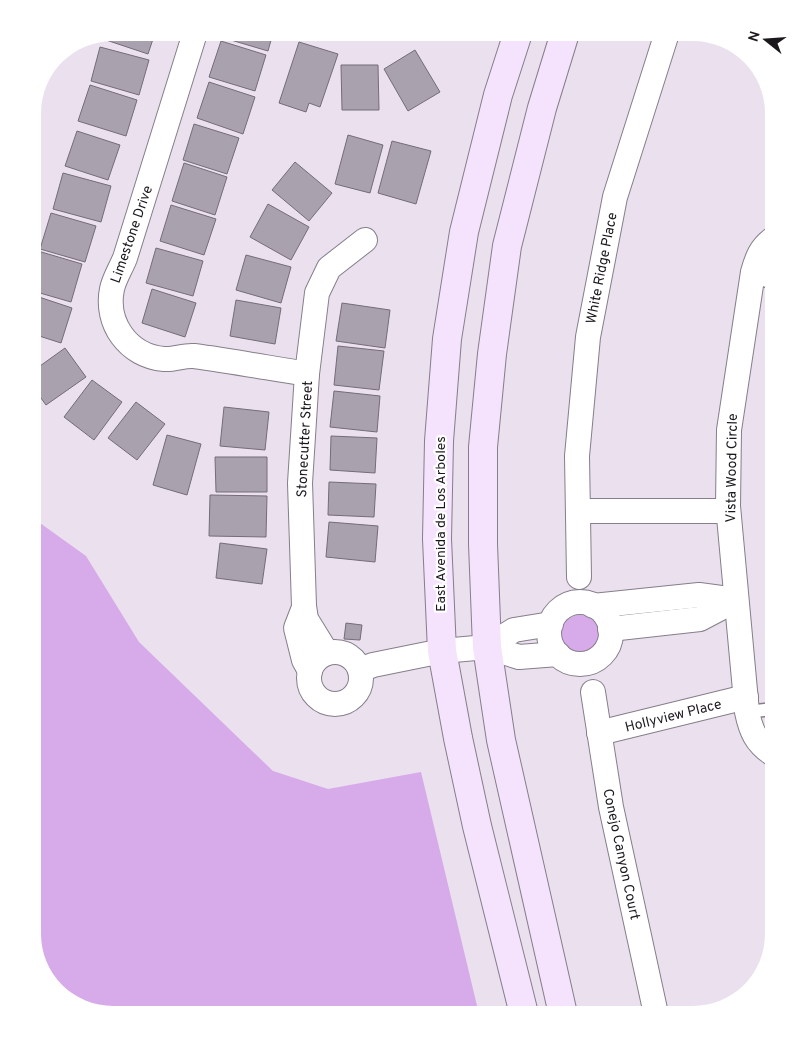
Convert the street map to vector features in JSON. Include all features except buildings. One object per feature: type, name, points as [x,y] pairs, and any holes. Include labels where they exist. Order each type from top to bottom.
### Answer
[{"type":"main road","name":"East Avenida de Los Arboles","points":[[515,41],[498,95],[464,232],[447,339],[439,441],[437,538],[442,651],[477,826],[522,1006]]},
{"type":"main road","points":[[561,1006],[501,740],[487,647],[483,544],[483,447],[492,354],[507,246],[542,108],[563,41]]},
{"type":"street","name":"Limestone Drive","points":[[192,41],[125,258],[112,287],[110,304],[113,320],[120,335],[131,347],[146,355],[164,359],[191,356],[307,374]]},
{"type":"street","name":"White Ridge Place","points":[[579,577],[577,456],[588,337],[615,197],[664,41]]},
{"type":"street","name":"Stonecutter Street","points":[[327,653],[306,619],[304,606],[300,483],[307,374],[317,293],[329,268],[365,240]]},
{"type":"street","name":"Vista Wood Circle","points":[[765,247],[757,257],[763,279],[729,430],[728,510],[747,704],[751,729],[765,748]]},
{"type":"street","points":[[578,511],[728,510]]},
{"type":"street","points":[[594,606],[608,620],[610,638],[607,648],[594,661],[574,664],[558,654],[550,640],[551,624],[555,616],[570,604],[580,603],[594,606],[699,595],[736,600]]},
{"type":"street","points":[[610,628],[700,619],[736,600]]},
{"type":"street","points":[[304,606],[296,628],[304,660],[310,671]]},
{"type":"street","points":[[487,647],[514,630],[551,624]]},
{"type":"street","points":[[360,670],[373,665],[442,651],[487,647],[519,657],[558,654]]},
{"type":"street","points":[[327,653],[343,653],[351,656],[360,670],[360,687],[348,700],[340,703],[332,704],[316,696],[311,688],[309,680],[313,663],[327,653]]},
{"type":"street","name":"Conejo Canyon Court","points":[[593,692],[611,807],[654,1006]]},
{"type":"street","name":"Hollyview Place","points":[[599,733],[747,704]]},
{"type":"lane","points":[[747,704],[765,707]]},
{"type":"shaded area","points":[[41,524],[86,556],[139,642],[273,771],[328,789],[421,772],[477,1006],[114,1006],[95,1003],[77,996],[62,985],[53,974],[44,952],[41,933]]},
{"type":"shaded area","points":[[580,615],[593,621],[599,634],[593,647],[580,653],[567,647],[561,634],[567,621]]}]
